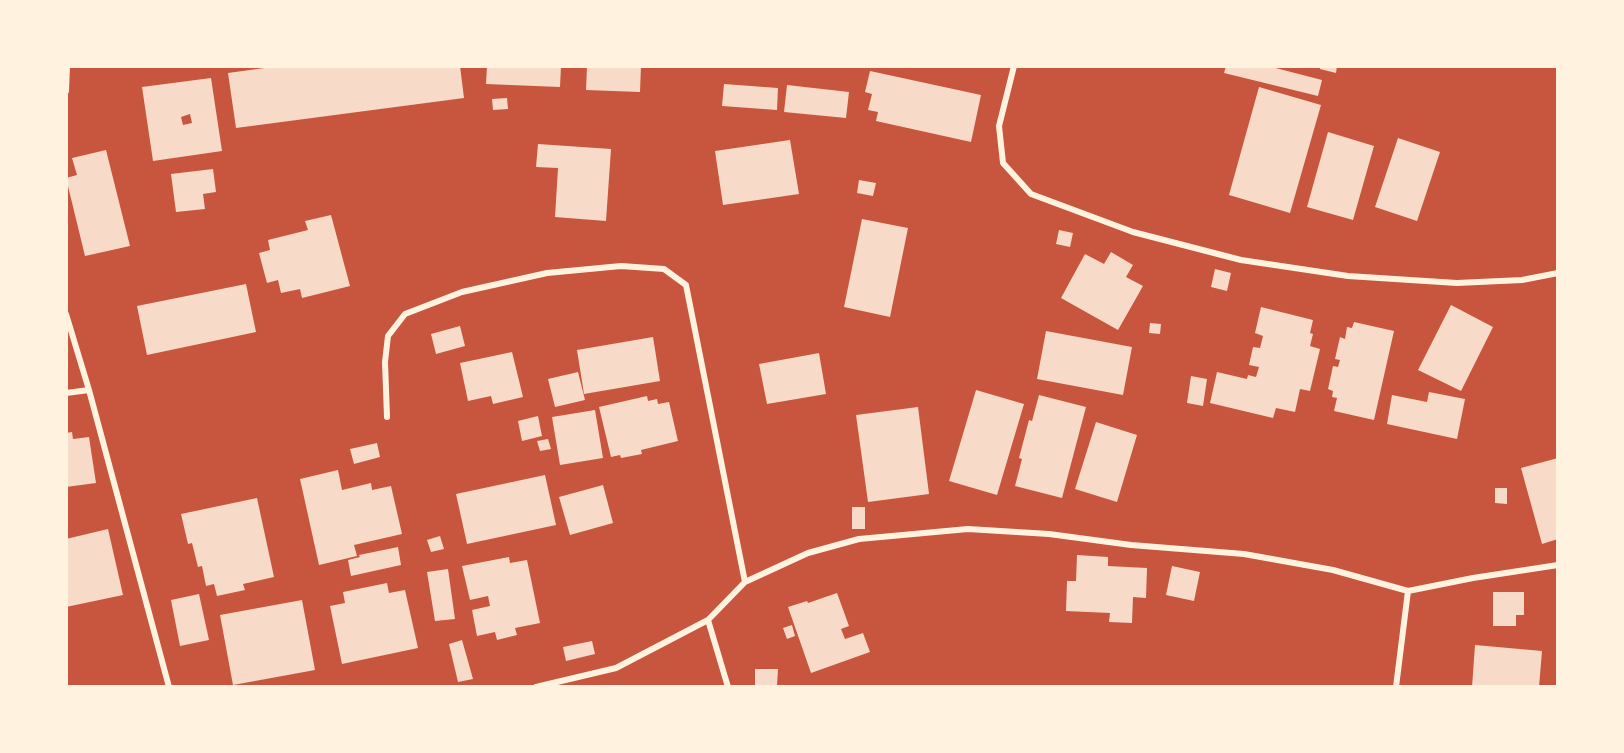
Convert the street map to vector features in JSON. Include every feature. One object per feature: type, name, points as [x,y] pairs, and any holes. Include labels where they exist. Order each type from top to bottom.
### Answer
[{"type":"street","points":[[66,91],[67,66]]},
{"type":"street","points":[[1014,66],[999,126],[1003,163],[1031,194],[1133,232],[1252,262],[1348,276],[1457,283],[1522,280],[1558,273]]},
{"type":"street","points":[[387,417],[385,362],[388,336],[405,314],[462,292],[547,273],[621,266],[664,269],[686,285],[745,582]]},
{"type":"street","points":[[66,314],[89,390],[169,687]]},
{"type":"street","points":[[66,393],[89,390]]},
{"type":"street","points":[[536,687],[616,668],[708,620],[745,582],[808,553],[859,539],[968,529],[1049,534],[1131,545],[1244,554],[1333,570],[1408,591],[1558,565]]},
{"type":"street","points":[[1396,687],[1408,591]]},
{"type":"street","points":[[708,620],[728,687]]},
{"type":"building","points":[[279,66],[460,66],[464,98],[236,128],[228,73]]},
{"type":"building","points":[[487,66],[561,66],[560,87],[486,84]]},
{"type":"building","points":[[587,66],[641,66],[640,92],[586,90]]},
{"type":"building","points":[[1226,66],[1268,66],[1322,80],[1318,96],[1224,73]]},
{"type":"building","points":[[1320,66],[1337,66],[1336,73],[1320,69]]},
{"type":"building","points":[[870,71],[981,95],[971,142],[876,121],[878,112],[868,110],[872,94],[865,92]]},
{"type":"building","points":[[211,78],[222,151],[153,161],[142,87]],"holes":[[[190,114],[192,123],[183,125],[181,117]]]},
{"type":"building","points":[[724,84],[778,88],[777,110],[722,106]]},
{"type":"building","points":[[787,85],[849,92],[846,118],[784,112]]},
{"type":"building","points":[[1259,87],[1321,105],[1290,213],[1229,195]]},
{"type":"building","points":[[507,98],[508,109],[493,110],[492,99]]},
{"type":"building","points":[[1328,132],[1374,146],[1353,220],[1307,207]]},
{"type":"building","points":[[1398,138],[1440,152],[1417,221],[1375,207]]},
{"type":"building","points":[[790,140],[799,194],[723,205],[715,151]]},
{"type":"building","points":[[538,144],[611,149],[606,221],[555,217],[558,168],[536,167]]},
{"type":"building","points":[[106,150],[130,246],[85,256],[66,178],[77,175],[72,158]]},
{"type":"building","points":[[213,169],[216,192],[203,194],[205,209],[176,212],[171,174]]},
{"type":"building","points":[[859,180],[876,183],[873,196],[857,193]]},
{"type":"building","points":[[331,215],[350,286],[302,298],[300,289],[281,293],[278,280],[267,283],[259,253],[270,250],[268,240],[308,230],[305,221]]},
{"type":"building","points":[[862,219],[908,228],[890,317],[844,307]]},
{"type":"building","points":[[1059,230],[1073,233],[1070,247],[1056,244]]},
{"type":"building","points":[[1111,252],[1133,265],[1126,277],[1143,286],[1118,330],[1061,298],[1085,254],[1104,264]]},
{"type":"building","points":[[1215,269],[1231,273],[1227,291],[1211,287]]},
{"type":"building","points":[[246,284],[256,332],[147,355],[137,306]]},
{"type":"building","points":[[1451,305],[1493,327],[1461,391],[1418,370]]},
{"type":"building","points":[[1261,307],[1313,320],[1310,346],[1320,349],[1310,391],[1300,389],[1295,412],[1276,408],[1273,418],[1210,403],[1217,372],[1247,379],[1248,375],[1256,377],[1259,367],[1249,365],[1253,347],[1260,348],[1263,336],[1255,333]]},
{"type":"building","points":[[1354,322],[1394,331],[1374,420],[1334,411],[1337,398],[1332,397],[1333,391],[1328,389],[1333,366],[1338,367],[1340,360],[1335,359],[1340,337],[1345,339],[1347,327],[1352,328]]},
{"type":"building","points":[[1150,323],[1161,324],[1160,334],[1149,333]]},
{"type":"building","points":[[460,326],[465,346],[436,354],[431,334]]},
{"type":"building","points":[[1046,331],[1132,347],[1123,395],[1037,379]]},
{"type":"building","points":[[653,337],[660,381],[584,394],[577,350]]},
{"type":"building","points":[[512,352],[523,397],[493,404],[491,396],[468,401],[460,363]]},
{"type":"building","points":[[819,353],[826,394],[767,404],[759,364]]},
{"type":"building","points":[[578,372],[585,400],[555,407],[548,379]]},
{"type":"building","points":[[1191,376],[1207,379],[1203,406],[1187,403]]},
{"type":"building","points":[[976,390],[1024,404],[997,495],[949,481]]},
{"type":"building","points":[[1429,392],[1465,399],[1457,439],[1387,424],[1392,395],[1427,402]]},
{"type":"building","points":[[1039,395],[1086,407],[1062,498],[1015,486],[1022,459],[1019,458],[1029,420],[1032,421]]},
{"type":"building","points":[[647,396],[648,401],[657,399],[658,404],[669,402],[678,441],[641,450],[642,454],[621,458],[620,455],[611,457],[599,407]]},
{"type":"building","points":[[918,407],[929,494],[868,502],[856,415]]},
{"type":"building","points":[[595,410],[603,458],[560,465],[552,417]]},
{"type":"building","points":[[538,416],[542,436],[522,441],[518,421]]},
{"type":"building","points":[[1096,422],[1137,435],[1117,502],[1075,489]]},
{"type":"building","points":[[72,432],[73,439],[89,437],[96,483],[66,487],[66,433]]},
{"type":"building","points":[[548,439],[551,449],[540,451],[537,441]]},
{"type":"building","points":[[377,443],[380,457],[354,464],[350,449]]},
{"type":"building","points":[[1558,458],[1558,539],[1542,544],[1521,468]]},
{"type":"building","points":[[338,470],[342,490],[371,483],[372,490],[391,486],[402,534],[354,545],[357,556],[319,565],[300,479]]},
{"type":"building","points":[[545,475],[556,525],[467,544],[456,494]]},
{"type":"building","points":[[603,485],[613,523],[570,535],[559,497]]},
{"type":"building","points":[[1495,488],[1507,488],[1507,504],[1495,503]]},
{"type":"building","points":[[257,498],[274,577],[243,584],[245,590],[217,596],[214,584],[206,586],[202,566],[198,567],[192,543],[188,544],[181,514]]},
{"type":"building","points":[[852,507],[865,507],[865,529],[852,529]]},
{"type":"building","points":[[108,529],[123,595],[66,607],[66,539]]},
{"type":"building","points":[[440,536],[444,549],[431,552],[427,540]]},
{"type":"building","points":[[398,547],[401,565],[351,576],[348,560],[360,557],[359,555]]},
{"type":"building","points":[[1077,555],[1108,557],[1108,566],[1147,568],[1146,598],[1133,597],[1132,623],[1109,622],[1110,613],[1066,611],[1067,581],[1076,581]]},
{"type":"building","points":[[509,557],[510,563],[527,560],[540,623],[515,628],[517,635],[497,640],[495,632],[477,636],[472,610],[490,606],[488,596],[470,600],[462,566]]},
{"type":"building","points":[[1172,566],[1200,572],[1194,601],[1166,595]]},
{"type":"building","points":[[448,569],[455,619],[435,621],[427,572]]},
{"type":"building","points":[[387,583],[389,593],[405,590],[418,648],[342,664],[330,606],[345,603],[343,592]]},
{"type":"building","points":[[1493,592],[1524,592],[1524,615],[1516,615],[1516,626],[1493,626]]},
{"type":"building","points":[[837,593],[849,626],[841,629],[845,639],[863,633],[870,652],[811,673],[788,607]]},
{"type":"building","points":[[199,594],[209,640],[180,646],[171,600]]},
{"type":"building","points":[[302,600],[315,670],[233,685],[220,615]]},
{"type":"building","points":[[792,625],[795,636],[787,639],[783,628]]},
{"type":"building","points":[[462,640],[473,679],[458,682],[449,644]]},
{"type":"building","points":[[592,641],[595,654],[566,661],[563,647]]},
{"type":"building","points":[[1475,645],[1542,651],[1539,687],[1472,687]]},
{"type":"building","points":[[755,669],[778,669],[777,685],[755,685]]}]
